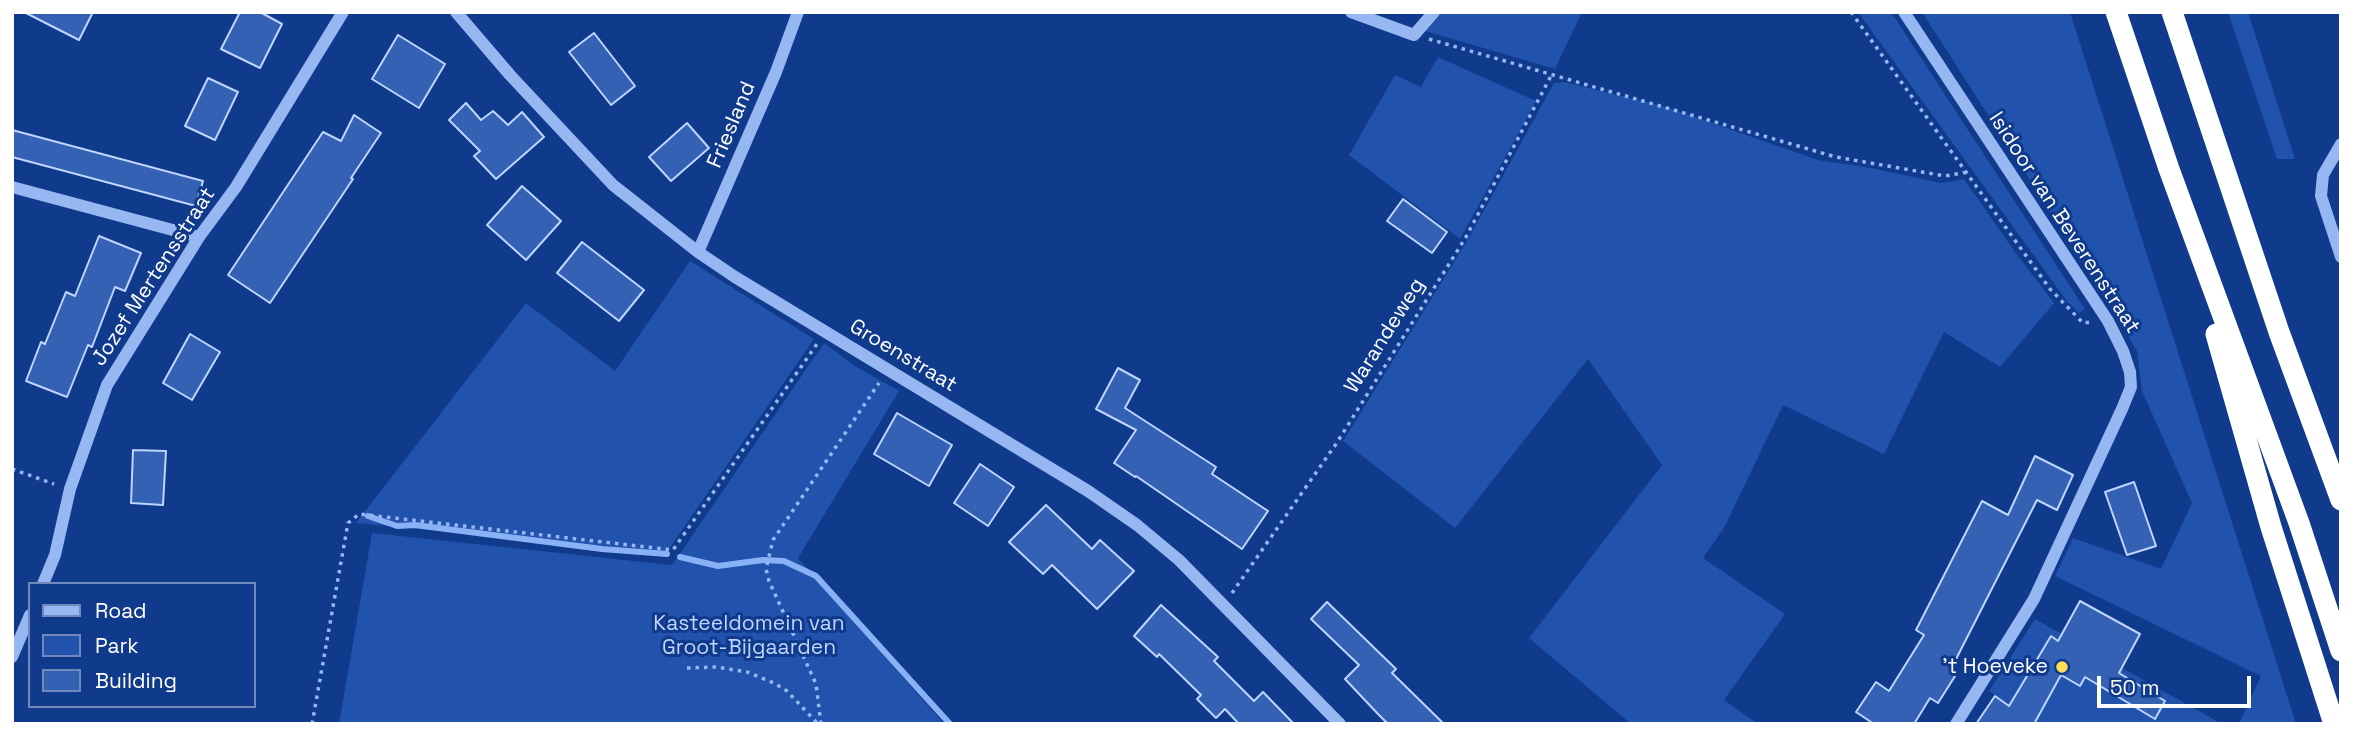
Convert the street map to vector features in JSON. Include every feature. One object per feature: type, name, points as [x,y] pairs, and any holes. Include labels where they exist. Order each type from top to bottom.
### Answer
[{"type":"highway","points":[[2116,12],[2169,169],[2299,523],[2341,651]]},
{"type":"highway","points":[[2172,12],[2279,332],[2341,500]]},
{"type":"highway","points":[[2169,169],[2271,527],[2334,724]]},
{"type":"street","name":"Jozef Mertensstraat","points":[[44,582],[55,555],[70,489],[107,385],[199,237],[236,187],[343,12]]},
{"type":"street","name":"Groenstraat","points":[[456,12],[510,75],[613,184],[698,252],[1088,491],[1138,525],[1179,559],[1225,604],[1340,724]]},
{"type":"street","name":"Friesland","points":[[698,252],[776,72],[798,12]]},
{"type":"street","points":[[1351,12],[1414,35],[1434,12]]},
{"type":"street","name":"Isidoor van Beverenstraat","points":[[1904,12],[2108,321],[2130,372],[2131,387],[2127,398],[2034,599],[1956,724]]},
{"type":"street","points":[[2341,144],[2322,175],[2321,196],[2341,257]]},
{"type":"street","points":[[12,187],[199,237]]},
{"type":"street","points":[[12,657],[28,620]]},
{"type":"path","points":[[1851,12],[2050,289],[2083,323],[2108,321]]},
{"type":"path","points":[[1414,35],[1836,157],[1945,176],[1967,172]]},
{"type":"path","name":"Warandeweg","points":[[1225,604],[1336,444],[1459,248],[1552,74]]},
{"type":"path","points":[[312,724],[348,523],[359,514],[673,550],[825,332]]},
{"type":"path","points":[[819,724],[816,684],[769,582],[766,569],[773,540],[888,369]]},
{"type":"path","points":[[12,469],[70,489]]},
{"type":"path","points":[[687,668],[716,667],[747,673],[774,683],[787,691],[819,724]]},
{"type":"green space","points":[[1440,12],[1582,12],[1555,69],[1425,31]]},
{"type":"green space","points":[[1858,12],[1891,12],[2085,309],[2079,313],[2066,300]]},
{"type":"green space","points":[[1922,12],[2070,12],[2296,724],[2239,724],[2261,676],[2055,576],[2073,538],[2161,569],[2192,503],[2142,391],[2137,351]]},
{"type":"green space","points":[[2228,12],[2248,12],[2295,159],[2277,159]]},
{"type":"green space","points":[[1438,57],[1536,101],[1460,239],[1349,155],[1395,75],[1421,87]]},
{"type":"green space","points":[[1564,82],[1666,107],[1818,160],[1941,183],[1964,179],[2054,303],[2000,367],[1944,332],[1884,454],[1783,405],[1724,528],[1703,558],[1785,614],[1724,700],[1758,724],[1631,724],[1529,638],[1662,465],[1588,359],[1455,528],[1343,441],[1467,241],[1554,83]]},
{"type":"green space","points":[[690,261],[814,339],[667,552],[356,523],[526,303],[615,371]]},
{"type":"green space","name":"Kasteeldomein van Groot-Bijgaarden","points":[[824,343],[855,366],[899,391],[798,558],[944,724],[339,724],[372,533],[672,565]]},
{"type":"green space","points":[[2035,619],[2222,724],[2035,724],[1989,691]]},
{"type":"building","points":[[24,12],[93,12],[79,40]]},
{"type":"building","points":[[240,12],[260,12],[282,24],[260,68],[221,49]]},
{"type":"building","points":[[594,33],[635,86],[611,105],[569,52]]},
{"type":"building","points":[[398,35],[445,64],[419,108],[372,79]]},
{"type":"building","points":[[208,78],[238,92],[215,140],[185,126]]},
{"type":"building","points":[[466,103],[481,120],[493,111],[508,125],[522,112],[544,137],[496,179],[474,156],[480,151],[449,120]]},
{"type":"building","points":[[354,115],[381,133],[270,303],[228,275],[323,132],[341,141]]},
{"type":"building","points":[[687,123],[709,148],[671,181],[649,157]]},
{"type":"building","points":[[12,130],[203,181],[196,206],[12,157]]},
{"type":"building","points":[[522,186],[561,221],[526,260],[487,225]]},
{"type":"building","points":[[1403,199],[1447,232],[1432,253],[1387,221]]},
{"type":"building","points":[[99,236],[141,253],[125,291],[115,287],[92,347],[88,345],[67,397],[26,381],[41,342],[45,344],[66,292],[75,296]]},
{"type":"building","points":[[582,242],[644,290],[619,321],[557,273]]},
{"type":"building","points":[[190,334],[220,352],[192,400],[163,383]]},
{"type":"building","points":[[1118,368],[1140,380],[1125,408],[1216,467],[1212,474],[1268,511],[1242,549],[1114,463],[1136,430],[1096,409]]},
{"type":"building","points":[[897,413],[952,445],[929,486],[874,454]]},
{"type":"building","points":[[133,450],[166,451],[163,505],[131,503]]},
{"type":"building","points":[[2035,456],[2073,475],[2057,510],[2037,500],[1951,669],[1957,673],[1938,703],[1930,698],[1914,724],[1874,724],[1856,712],[1876,682],[1889,691],[1924,635],[1916,630],[1982,501],[2008,515]]},
{"type":"building","points":[[980,464],[1014,487],[988,526],[954,503]]},
{"type":"building","points":[[2134,482],[2156,546],[2127,555],[2105,492]]},
{"type":"building","points":[[1046,505],[1092,549],[1100,540],[1134,571],[1097,609],[1052,565],[1043,574],[1009,542]]},
{"type":"building","points":[[2080,601],[2140,634],[2119,673],[2165,701],[2155,719],[2085,677],[2080,686],[2061,675],[2034,724],[1976,724],[1995,696],[2009,706],[2051,636],[2058,641]]},
{"type":"building","points":[[1327,602],[1396,669],[1392,673],[1444,724],[1388,724],[1378,714],[1345,679],[1359,665],[1311,619]]},
{"type":"building","points":[[1161,605],[1218,657],[1214,661],[1254,701],[1263,692],[1294,724],[1239,724],[1225,709],[1216,718],[1197,699],[1201,695],[1159,654],[1157,657],[1134,636]]},
{"type":"waterway","points":[[368,516],[397,526],[415,525],[602,549],[667,554]]},
{"type":"waterway","points":[[680,557],[718,566],[763,560],[784,561],[816,576],[950,724]]},
{"type":"place","name":"'t Hoeveke","points":[[2062,667]]}]
